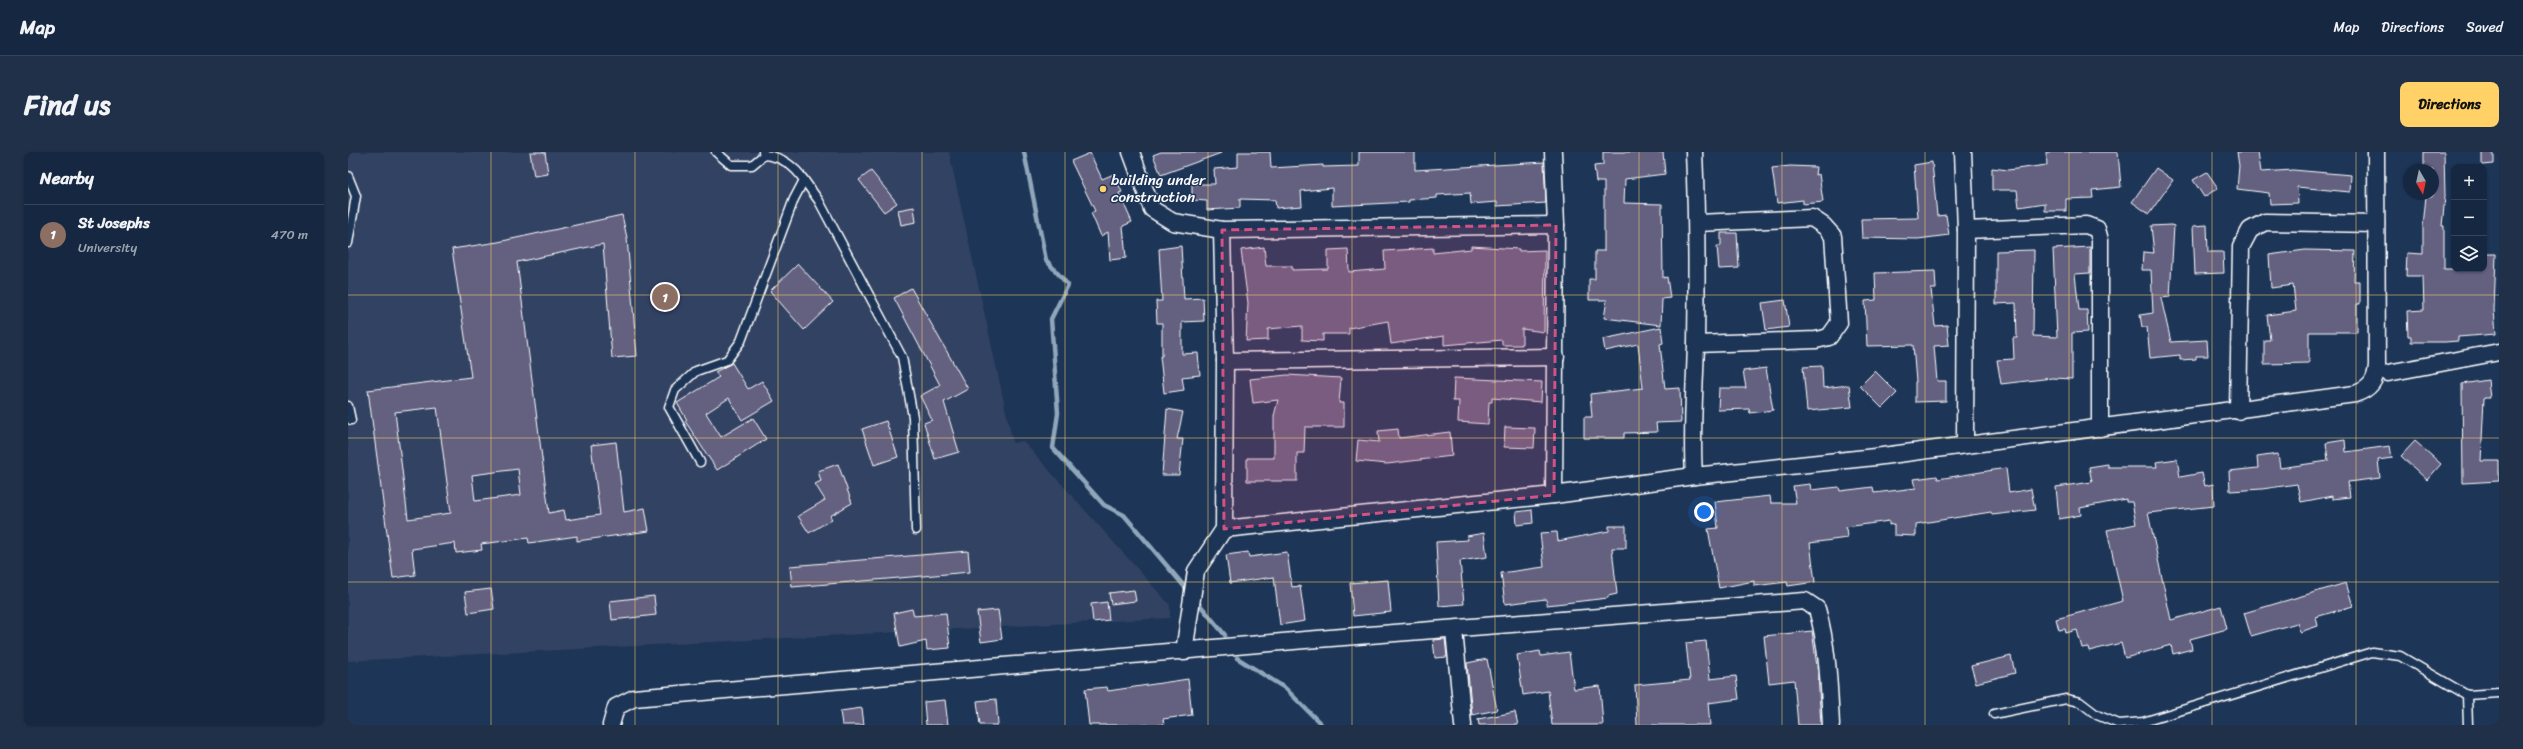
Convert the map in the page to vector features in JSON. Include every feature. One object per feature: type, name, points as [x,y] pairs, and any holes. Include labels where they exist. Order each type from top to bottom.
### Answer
[{"type":"street","points":[[1131,152],[1152,209],[1173,222],[1222,230],[1556,225]]},
{"type":"street","points":[[1553,152],[1556,225],[1554,495]]},
{"type":"street","points":[[1694,152],[1697,223],[1696,344],[1692,434],[1694,476]]},
{"type":"street","points":[[1963,152],[1966,230],[1965,444]]},
{"type":"street","points":[[1224,529],[1554,495],[1694,476],[1875,457],[1965,444],[2238,411],[2355,394],[2365,391],[2372,384],[2377,365],[2376,152]]},
{"type":"street","points":[[1696,344],[1816,340],[1829,337],[1839,322],[1833,236],[1824,226],[1812,218],[1697,223]]},
{"type":"street","points":[[2238,411],[2241,247],[2250,230],[2265,222],[2376,224]]},
{"type":"street","points":[[1966,230],[2086,225],[2098,229],[2100,240],[2100,428]]},
{"type":"street","points":[[1184,652],[1196,571],[1224,529],[1225,361],[1222,230]]},
{"type":"street","points":[[2388,373],[2499,352]]},
{"type":"street","points":[[1225,361],[1556,357]]},
{"type":"street","points":[[611,725],[616,707],[634,698],[1184,652],[1305,640],[1454,630],[1805,601],[1817,609],[1822,625],[1829,671],[1831,725]]},
{"type":"street","points":[[1454,630],[1463,725]]},
{"type":"lane","points":[[716,152],[731,165],[752,165],[764,153],[796,168],[819,201],[902,357],[913,417],[916,530]]},
{"type":"lane","points":[[348,176],[356,196],[348,243]]},
{"type":"lane","points":[[700,462],[669,407],[675,390],[696,371],[727,360],[741,341],[794,199],[804,180]]},
{"type":"lane","points":[[348,406],[351,420]]},
{"type":"lane","points":[[1994,714],[2066,699],[2080,702],[2097,715],[2119,724],[2143,724],[2372,652],[2400,656],[2467,695],[2499,693]]},
{"type":"lane","points":[[2467,695],[2468,725]]},
{"type":"highlighted area","points":[[1556,225],[1554,495],[1224,529],[1222,230]]},
{"type":"shaded area","points":[[348,152],[949,152],[1013,443],[1023,441],[1170,605],[1170,618],[348,661]]},
{"type":"building","points":[[530,152],[545,152],[548,174],[534,176]]},
{"type":"building","points":[[1161,152],[1221,153],[1161,175],[1153,155]]},
{"type":"building","points":[[1238,152],[1270,152],[1271,168],[1323,165],[1323,167],[1359,166],[1359,152],[1415,152],[1415,170],[1544,162],[1546,203],[1497,206],[1497,202],[1471,204],[1470,193],[1437,195],[1437,198],[1409,200],[1409,202],[1332,206],[1332,188],[1301,191],[1302,206],[1276,208],[1275,200],[1240,199],[1240,208],[1207,210],[1207,201],[1192,200],[1192,184],[1215,184],[1214,169],[1238,167]]},
{"type":"building","points":[[1603,152],[1663,152],[1665,174],[1625,179],[1624,203],[1662,204],[1663,278],[1667,277],[1670,298],[1662,299],[1661,325],[1604,318],[1607,300],[1589,300],[1589,279],[1595,279],[1595,251],[1604,251],[1604,182],[1596,182],[1594,166],[1603,165]]},
{"type":"building","points":[[2046,152],[2118,152],[2121,187],[2092,190],[2093,198],[2066,199],[2066,211],[2045,211],[2045,203],[2019,207],[2017,190],[1992,190],[1992,168],[2008,170],[2047,165]]},
{"type":"building","points":[[2237,152],[2258,152],[2261,172],[2293,170],[2351,175],[2350,192],[2297,187],[2298,203],[2270,204],[2269,193],[2237,189],[2239,166]]},
{"type":"building","points":[[2424,152],[2444,152],[2445,197],[2442,226],[2444,226],[2444,269],[2451,269],[2451,272],[2487,272],[2487,254],[2496,254],[2494,310],[2496,334],[2458,337],[2458,341],[2445,342],[2411,342],[2411,336],[2408,336],[2407,311],[2424,310],[2423,276],[2406,276],[2407,253],[2423,254],[2423,226],[2426,200],[2439,200],[2439,164],[2424,164]]},
{"type":"building","points":[[2482,152],[2494,152],[2494,164],[2482,164]]},
{"type":"building","points":[[1090,153],[1102,179],[1114,174],[1122,192],[1119,193],[1132,222],[1123,226],[1126,258],[1110,260],[1108,232],[1101,236],[1091,213],[1095,211],[1071,161]]},
{"type":"building","points":[[1932,162],[1937,216],[1946,215],[1949,235],[1918,239],[1862,238],[1861,219],[1918,218],[1914,165]]},
{"type":"building","points":[[1790,166],[1816,167],[1815,175],[1819,174],[1823,202],[1803,204],[1803,200],[1777,203],[1772,168]]},
{"type":"building","points":[[2156,168],[2173,180],[2149,214],[2132,202]]},
{"type":"building","points":[[871,171],[897,203],[884,212],[859,180]]},
{"type":"building","points":[[2207,172],[2218,188],[2204,197],[2193,180]]},
{"type":"building","points":[[914,207],[916,222],[901,225],[898,210]]},
{"type":"building","points":[[622,215],[627,238],[637,356],[612,358],[603,244],[517,262],[549,513],[564,510],[566,520],[600,515],[591,445],[616,442],[624,512],[645,508],[649,531],[577,541],[577,536],[529,543],[528,538],[481,544],[482,550],[456,553],[455,543],[412,549],[415,575],[393,578],[368,390],[471,377],[452,249],[498,242]],"holes":[[[437,407],[451,513],[408,519],[395,412]],[[518,469],[521,495],[475,501],[472,475]]]},
{"type":"building","points":[[2207,225],[2208,252],[2223,252],[2224,273],[2195,274],[2193,226]]},
{"type":"building","points":[[2151,226],[2174,226],[2170,297],[2161,298],[2171,342],[2207,340],[2208,356],[2196,356],[2196,359],[2180,360],[2180,355],[2150,358],[2147,327],[2142,327],[2140,315],[2153,313],[2151,270],[2142,270],[2143,252],[2154,253]]},
{"type":"building","points":[[1721,233],[1737,233],[1739,268],[1719,269],[1717,246],[1721,246]]},
{"type":"building","points":[[1181,246],[1184,299],[1203,298],[1204,321],[1182,322],[1182,354],[1198,353],[1200,375],[1182,377],[1184,390],[1164,393],[1160,356],[1162,356],[1162,323],[1157,323],[1156,301],[1162,301],[1159,249]]},
{"type":"building","points":[[1471,246],[1519,249],[1519,251],[1545,250],[1544,332],[1522,329],[1522,345],[1502,345],[1502,340],[1444,345],[1444,336],[1391,344],[1388,321],[1349,328],[1349,334],[1323,334],[1323,341],[1302,340],[1302,326],[1268,329],[1268,340],[1246,341],[1248,303],[1241,250],[1264,247],[1266,266],[1292,266],[1292,270],[1328,269],[1328,250],[1348,249],[1349,272],[1385,269],[1384,251],[1433,248],[1433,253],[1471,249]]},
{"type":"building","points":[[2090,247],[2090,273],[2075,274],[2079,310],[2087,310],[2088,332],[2072,333],[2072,379],[2052,378],[2001,384],[1997,360],[2014,359],[2013,338],[2017,338],[2016,303],[1996,304],[1996,251],[2034,250],[2033,336],[2057,337],[2053,249]]},
{"type":"building","points":[[2305,250],[2355,251],[2354,281],[2360,281],[2360,304],[2357,304],[2357,332],[2309,332],[2309,363],[2264,364],[2264,340],[2270,340],[2267,315],[2296,311],[2293,285],[2271,288],[2269,255]]},
{"type":"building","points":[[798,264],[833,302],[804,330],[770,291]]},
{"type":"building","points":[[1935,271],[1936,289],[1931,289],[1935,326],[1947,325],[1949,345],[1934,346],[1937,381],[1946,381],[1946,401],[1915,402],[1916,382],[1913,345],[1867,346],[1865,301],[1876,300],[1875,273]]},
{"type":"building","points":[[911,288],[968,389],[944,402],[959,452],[935,459],[924,423],[932,420],[920,396],[940,385],[894,298]]},
{"type":"building","points":[[1785,300],[1789,327],[1766,330],[1762,303]]},
{"type":"building","points":[[1661,327],[1663,343],[1660,344],[1665,389],[1680,388],[1681,422],[1656,423],[1657,432],[1624,433],[1624,438],[1584,438],[1584,417],[1592,417],[1590,394],[1643,388],[1638,344],[1605,351],[1603,339]]},
{"type":"building","points":[[732,363],[748,389],[762,381],[774,401],[742,420],[729,398],[706,413],[721,437],[753,418],[766,439],[717,470],[685,421],[687,420],[677,403],[719,377],[715,372]]},
{"type":"building","points":[[1822,366],[1823,388],[1849,385],[1852,407],[1807,411],[1803,367]]},
{"type":"building","points":[[1766,368],[1773,410],[1750,413],[1749,409],[1718,410],[1719,388],[1746,388],[1743,371]]},
{"type":"building","points":[[1875,371],[1897,393],[1882,408],[1860,386]]},
{"type":"building","points":[[1287,375],[1341,378],[1339,403],[1344,403],[1344,427],[1305,427],[1304,453],[1297,453],[1297,481],[1247,481],[1247,458],[1274,458],[1274,416],[1278,400],[1253,403],[1250,379]]},
{"type":"building","points":[[1454,378],[1542,382],[1541,402],[1492,398],[1492,402],[1489,402],[1488,424],[1458,422],[1459,401],[1453,401]]},
{"type":"building","points":[[2488,380],[2490,398],[2484,398],[2481,461],[2499,461],[2499,481],[2463,483],[2462,384]]},
{"type":"building","points":[[1167,409],[1183,412],[1177,439],[1183,439],[1179,475],[1162,475]]},
{"type":"building","points":[[886,421],[898,457],[874,465],[862,429]]},
{"type":"building","points":[[1505,427],[1535,428],[1534,448],[1504,447]]},
{"type":"building","points":[[1398,429],[1399,438],[1450,432],[1452,456],[1387,464],[1356,461],[1358,440],[1379,442],[1378,431]]},
{"type":"building","points":[[2345,440],[2346,452],[2390,446],[2392,458],[2378,460],[2380,478],[2348,482],[2350,497],[2332,499],[2332,496],[2301,502],[2297,484],[2262,489],[2230,491],[2229,471],[2258,468],[2257,457],[2278,454],[2280,468],[2328,461],[2326,443]]},
{"type":"building","points":[[2415,441],[2441,464],[2427,480],[2401,456]]},
{"type":"building","points":[[2177,459],[2180,477],[2202,473],[2205,486],[2213,484],[2214,506],[2148,513],[2171,620],[2221,606],[2227,629],[2190,639],[2192,649],[2173,654],[2171,645],[2125,658],[2121,643],[2089,651],[2088,647],[2082,648],[2077,630],[2066,633],[2065,629],[2059,630],[2056,619],[2123,601],[2107,530],[2136,524],[2132,502],[2126,502],[2126,499],[2080,508],[2081,515],[2059,519],[2056,487],[2092,482],[2089,467],[2108,464],[2108,467],[2157,467],[2156,462]]},
{"type":"building","points":[[838,464],[852,503],[830,516],[832,519],[809,533],[798,516],[825,500],[815,484],[821,481],[818,471]]},
{"type":"building","points":[[2006,468],[2009,493],[2031,489],[2035,510],[1992,515],[1991,512],[1916,524],[1916,536],[1894,535],[1894,524],[1889,525],[1889,521],[1846,527],[1847,538],[1810,543],[1815,582],[1788,586],[1787,582],[1754,586],[1754,581],[1719,588],[1708,529],[1718,528],[1715,502],[1770,496],[1771,503],[1796,503],[1793,486],[1810,484],[1811,490],[1839,487],[1840,491],[1873,487],[1874,493],[1916,488],[1914,479],[1937,476],[1938,479]]},
{"type":"building","points":[[1532,510],[1533,523],[1517,525],[1516,512]]},
{"type":"building","points":[[1609,526],[1626,526],[1626,548],[1612,548],[1617,594],[1608,596],[1608,598],[1547,605],[1546,599],[1505,604],[1501,573],[1544,567],[1540,533],[1557,532],[1558,541],[1609,531]]},
{"type":"building","points":[[1484,533],[1487,557],[1460,561],[1464,604],[1439,606],[1436,542],[1468,540],[1467,536]]},
{"type":"building","points":[[968,551],[970,572],[792,587],[790,566]]},
{"type":"building","points":[[1248,552],[1249,557],[1287,552],[1292,587],[1300,586],[1305,621],[1280,625],[1274,577],[1230,583],[1226,555]]},
{"type":"building","points":[[1388,580],[1391,612],[1353,616],[1350,583]]},
{"type":"building","points":[[2346,583],[2353,606],[2316,617],[2318,626],[2300,632],[2297,623],[2251,636],[2244,613]]},
{"type":"building","points":[[491,589],[494,609],[468,613],[465,592]]},
{"type":"building","points":[[1134,590],[1136,601],[1111,604],[1109,593]]},
{"type":"building","points":[[654,596],[656,615],[612,620],[610,601]]},
{"type":"building","points":[[1107,602],[1109,620],[1093,622],[1091,604]]},
{"type":"building","points":[[912,609],[914,616],[946,613],[950,648],[927,650],[926,641],[900,647],[894,613]]},
{"type":"building","points":[[998,610],[1002,639],[981,642],[977,612]]},
{"type":"building","points":[[1812,631],[1818,674],[1821,725],[1798,725],[1794,680],[1769,683],[1764,636]]},
{"type":"building","points":[[1445,639],[1447,657],[1435,658],[1433,640]]},
{"type":"building","points":[[1706,641],[1710,679],[1736,676],[1739,699],[1708,703],[1710,725],[1637,725],[1635,685],[1690,680],[1686,643]]},
{"type":"building","points":[[1540,651],[1541,656],[1569,652],[1574,689],[1600,686],[1603,725],[1552,725],[1548,691],[1523,695],[1517,655]]},
{"type":"building","points":[[2011,656],[2015,673],[1976,683],[1971,666]]},
{"type":"building","points":[[1487,659],[1497,710],[1472,715],[1467,663]]},
{"type":"building","points":[[1188,679],[1192,715],[1163,719],[1164,725],[1089,725],[1085,689],[1107,687],[1108,691]]},
{"type":"building","points":[[996,699],[998,725],[980,725],[977,701]]},
{"type":"building","points":[[945,700],[948,725],[926,725],[924,702]]},
{"type":"building","points":[[862,708],[864,725],[842,725],[840,711]]},
{"type":"building","points":[[1515,712],[1518,725],[1479,725],[1478,719]]},
{"type":"waterway","points":[[1024,152],[1046,260],[1068,285],[1051,319],[1058,413],[1053,448],[1104,505],[1124,515],[1189,592]]},
{"type":"waterway","points":[[1195,599],[1225,635]]},
{"type":"waterway","points":[[1237,658],[1285,688],[1322,725]]},
{"type":"place","name":"building under construction","points":[[1103,189]]},
{"type":"place","name":"St Josephs","points":[[665,297]]}]
